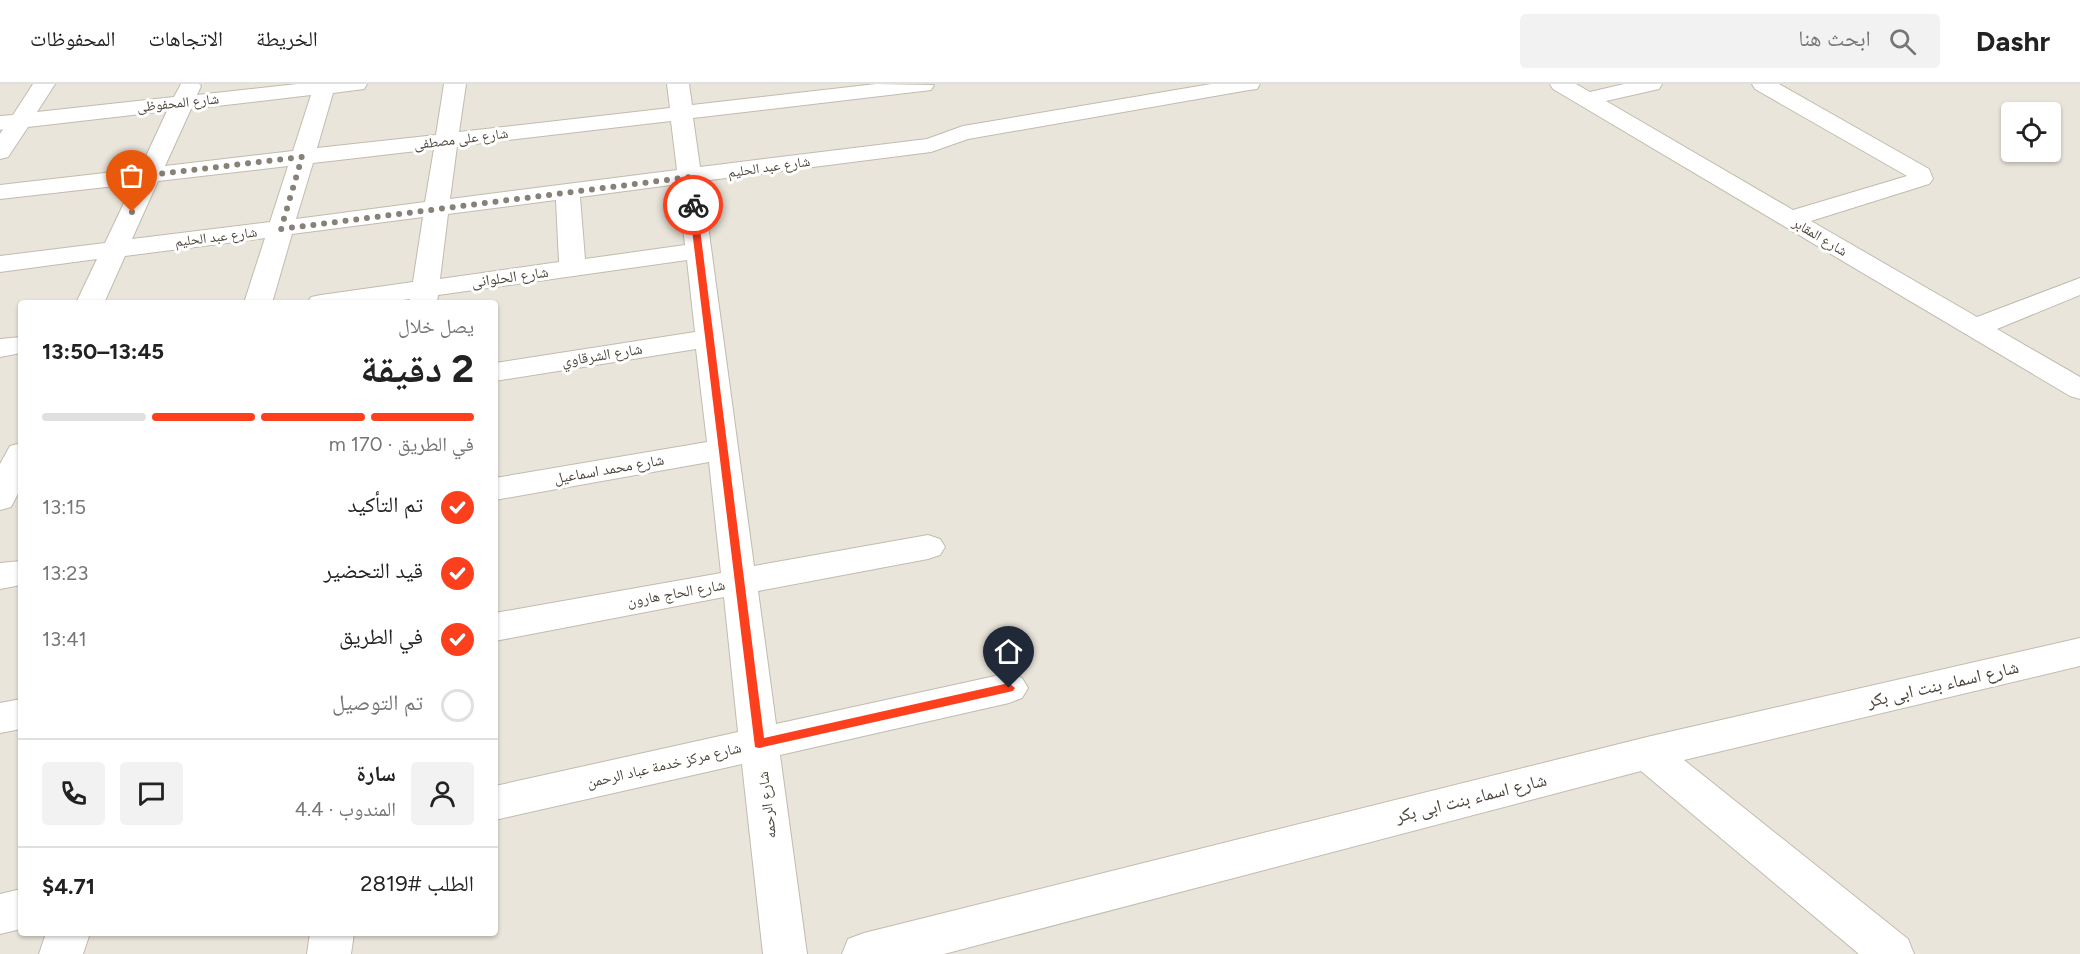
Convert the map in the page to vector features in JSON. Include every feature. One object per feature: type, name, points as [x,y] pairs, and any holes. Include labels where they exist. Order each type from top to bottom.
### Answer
[{"type":"street","points":[[0,152],[10,122],[44,84]]},
{"type":"street","name":"شارع المحفوظى","points":[[10,122],[187,93],[356,84]]},
{"type":"street","points":[[424,296],[455,84]]},
{"type":"street","name":"شارع عبد الحليم","points":[[0,264],[937,144],[963,133],[1249,84]]},
{"type":"street","name":"شارع المقابر","points":[[1561,84],[2080,390]]},
{"type":"street","points":[[1587,99],[1651,84]]},
{"type":"street","points":[[1763,84],[1922,174],[1921,179],[1790,219]]},
{"type":"street","name":"شارع على مصطفى","points":[[0,192],[447,140],[680,99],[923,85]]},
{"type":"street","points":[[259,300],[324,86]]},
{"type":"street","points":[[91,300],[187,93]]},
{"type":"street","name":"شارع الرحمه","points":[[680,99],[785,954]]},
{"type":"street","points":[[568,193],[572,268]]},
{"type":"street","name":"شارع الحلوانى","points":[[365,300],[424,296],[572,268],[699,251]]},
{"type":"street","points":[[1974,328],[2080,286]]},
{"type":"street","name":"شارع الشرقاوي","points":[[498,372],[710,338]]},
{"type":"street","points":[[0,348],[18,345]]},
{"type":"street","points":[[0,449],[18,446]]},
{"type":"street","name":"شارع محمد اسماعيل","points":[[498,488],[723,449]]},
{"type":"street","points":[[0,499],[18,460]]},
{"type":"street","name":"شارع الحاج هارون","points":[[498,626],[928,547]]},
{"type":"street","points":[[0,576],[18,573]]},
{"type":"street","name":"شارع اسماء بنت ابى بكر","points":[[864,954],[1647,753],[2080,652]]},
{"type":"street","name":"شارع مركز خدمة عباد الرحمن","points":[[498,802],[1009,688]]},
{"type":"street","points":[[0,718],[18,715]]},
{"type":"street","points":[[1647,753],[1892,954]]},
{"type":"street","points":[[0,914],[18,910]]},
{"type":"street","points":[[62,954],[67,936]]},
{"type":"street","points":[[329,954],[332,936]]},
{"type":"shaded area","points":[[0,84],[2080,84],[2080,954],[0,954]]},
{"type":"way so far","points":[[132,212],[149,175],[302,157],[281,229],[690,177],[693,205]]},
{"type":"route","points":[[693,205],[759,744],[1009,688]]}]
